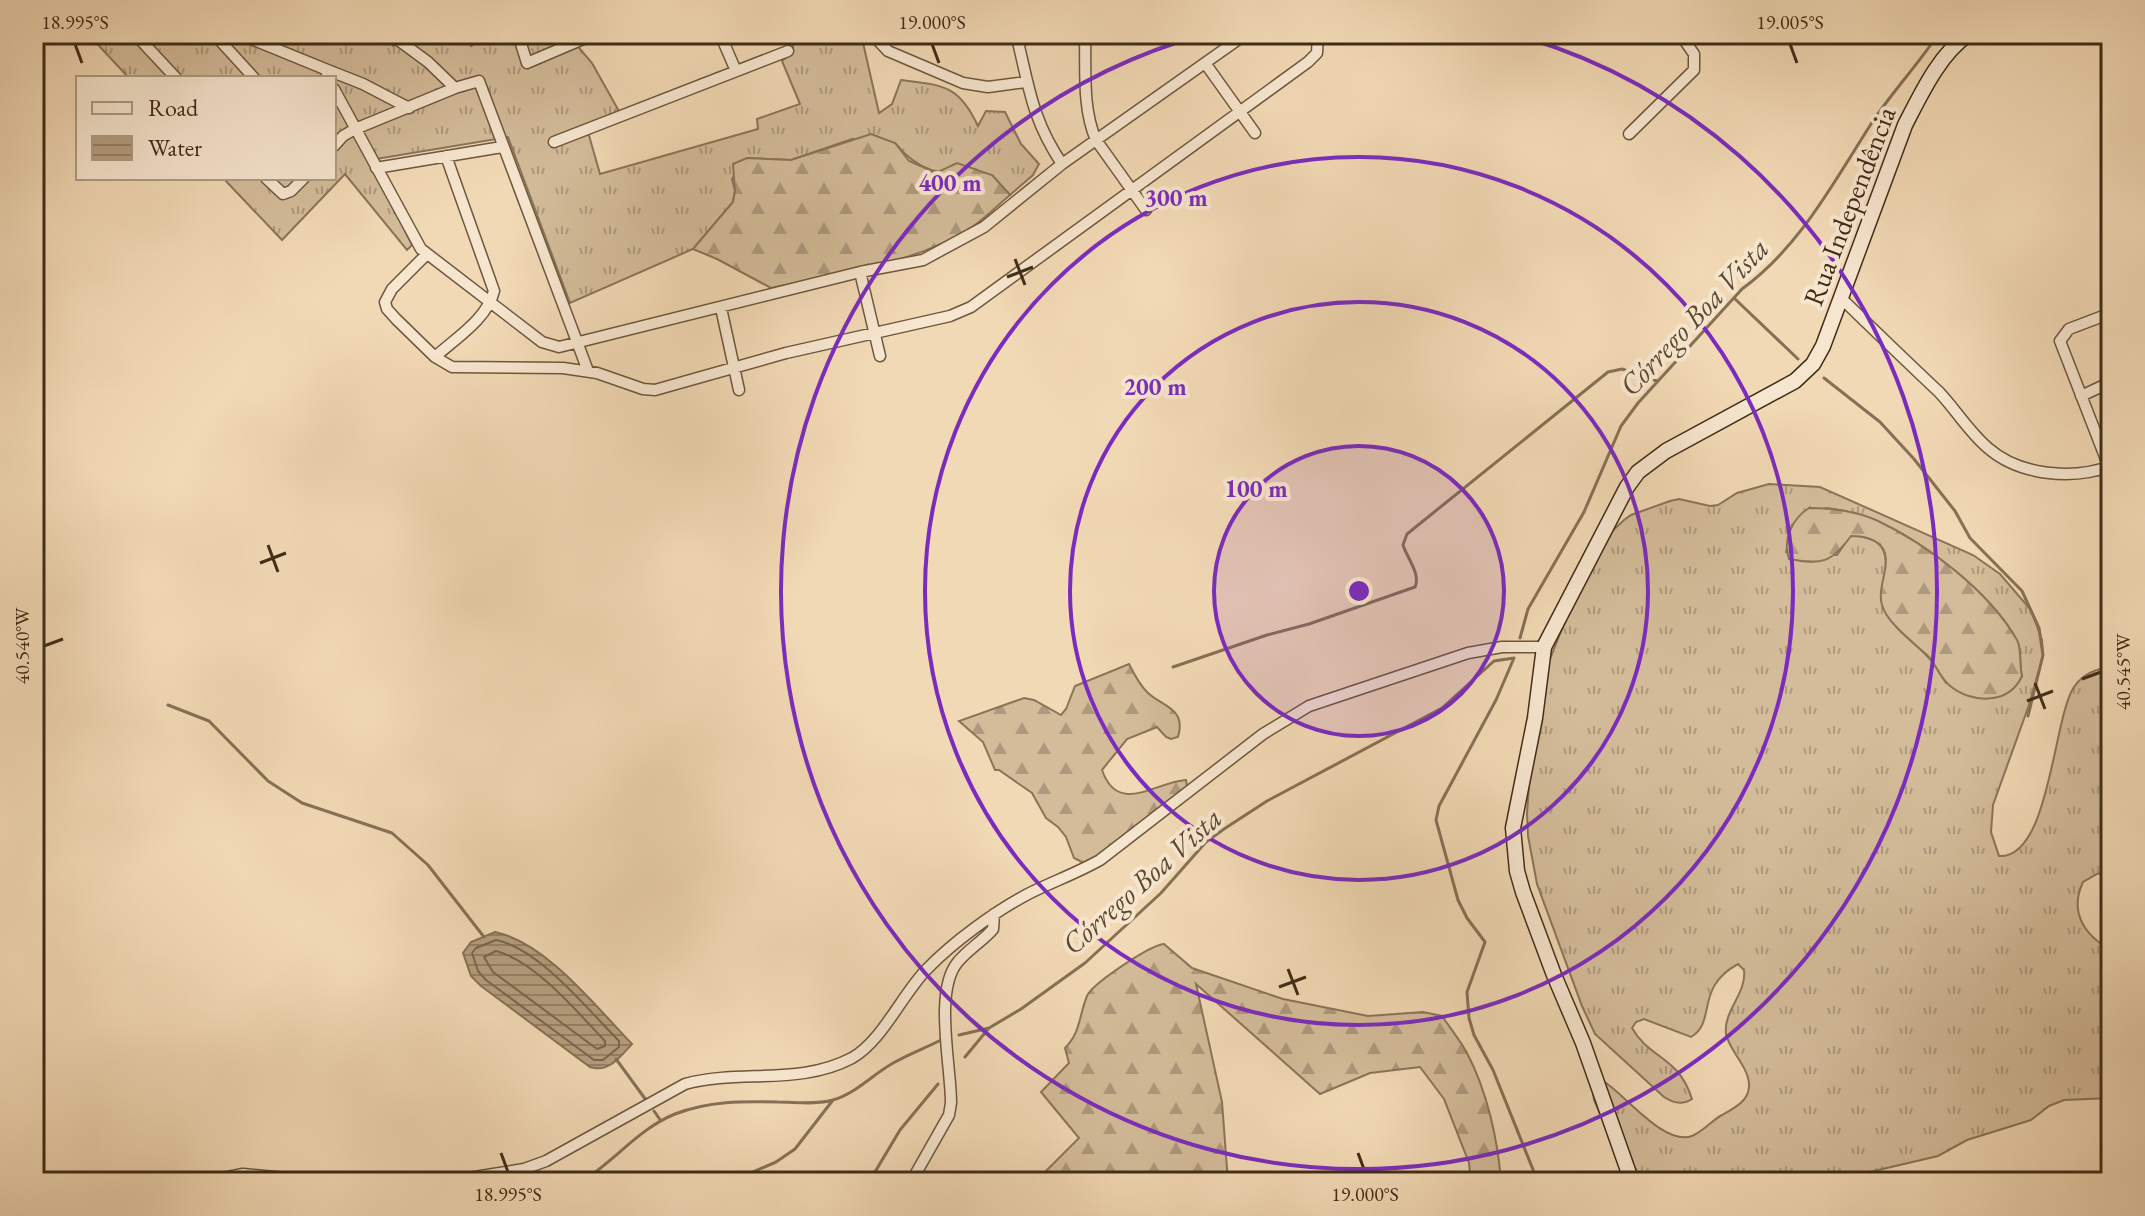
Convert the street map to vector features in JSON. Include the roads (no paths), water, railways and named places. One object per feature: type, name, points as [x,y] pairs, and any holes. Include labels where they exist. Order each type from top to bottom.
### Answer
[{"type":"street","points":[[135,34],[174,76]]},
{"type":"street","points":[[214,34],[252,76]]},
{"type":"street","points":[[239,34],[327,73],[363,84],[409,108]]},
{"type":"street","points":[[390,34],[428,62],[455,88]]},
{"type":"street","points":[[518,34],[527,63],[595,34]]},
{"type":"street","points":[[720,34],[736,71]]},
{"type":"street","points":[[872,34],[888,51],[963,83],[988,87],[1026,82]]},
{"type":"street","points":[[1060,34],[1017,37],[1026,82],[1040,127],[1062,164]]},
{"type":"street","points":[[1085,34],[1088,114],[1096,140],[1146,210]]},
{"type":"street","points":[[336,93],[415,241],[427,254],[542,342],[559,347],[860,272],[923,260],[984,227],[1062,164],[1246,34]]},
{"type":"street","points":[[427,254],[392,289],[385,302],[396,319],[435,357],[452,367],[467,369],[563,368],[588,371],[655,390],[733,367],[950,316],[971,307],[1314,57],[1318,34]]},
{"type":"street","points":[[1629,134],[1694,70],[1694,54],[1680,34]]},
{"type":"street","points":[[1941,34],[1963,38]]},
{"type":"street","name":"Rua Independência","points":[[1544,647],[1627,487],[1638,472],[1675,446],[1795,381],[1813,364],[1823,346],[1905,125],[1921,95],[1963,38]]},
{"type":"street","points":[[554,142],[788,51]]},
{"type":"street","points":[[1205,63],[1255,133]]},
{"type":"street","points":[[336,144],[355,129],[479,81],[588,371]]},
{"type":"street","points":[[376,168],[502,147]]},
{"type":"street","points":[[435,357],[485,313],[491,303],[493,284],[446,156]]},
{"type":"street","points":[[268,180],[283,194],[302,180]]},
{"type":"street","points":[[860,272],[880,356]]},
{"type":"street","points":[[1841,298],[1952,405],[1980,441],[1998,456],[2025,467],[2078,475],[2110,466],[2060,341],[2069,329],[2111,313]]},
{"type":"street","points":[[721,308],[739,390]]},
{"type":"street","points":[[559,347],[563,368]]},
{"type":"street","points":[[2081,396],[2111,382]]},
{"type":"street","points":[[443,1182],[524,1169],[546,1161],[685,1084],[707,1078],[795,1075],[834,1066],[855,1056],[871,1042],[927,969],[994,914],[1031,892],[1071,877],[1100,860],[1263,734],[1309,706],[1468,653],[1502,647],[1544,647],[1535,718],[1513,828],[1517,871],[1632,1182]]},
{"type":"street","points":[[911,1182],[949,1115],[951,1103],[945,1011],[950,975],[957,963],[993,929],[994,914]]},
{"type":"street","points":[[202,1182],[243,1174],[331,1182]]},
{"type":"water","points":[[495,932],[514,938],[552,963],[587,995],[632,1044],[608,1066],[590,1067],[481,986],[471,976],[463,953],[471,942]]},
{"type":"waterway","name":"Córrego Boa Vista","points":[[1520,638],[1528,609],[1584,512],[1621,426],[1638,403],[1742,289],[1763,272],[1799,233],[1880,111],[1932,43]]},
{"type":"waterway","points":[[1734,298],[1798,359]]},
{"type":"waterway","points":[[1173,667],[1415,587],[1415,571],[1403,545],[1407,534],[1608,372],[1622,369],[1657,381]]},
{"type":"waterway","points":[[1824,378],[1880,422],[1955,511],[1970,538],[2022,591],[2039,628],[2043,655],[2028,716]]},
{"type":"waterway","name":"Córrego Boa Vista","points":[[959,1035],[989,1028],[1085,963],[1161,893],[1206,842],[1224,829],[1267,801],[1442,708],[1494,661],[1514,658],[1496,700],[1439,806],[1436,820],[1458,900],[1485,942],[1467,992],[1469,1018],[1538,1182]]},
{"type":"waterway","points":[[168,705],[209,721],[268,781],[302,803],[392,833],[428,865],[484,937]]},
{"type":"waterway","points":[[965,1057],[989,1028]]},
{"type":"waterway","name":"Córrego Boa Vista","points":[[581,1182],[649,1128],[675,1114],[700,1106],[726,1103],[812,1103],[833,1100],[850,1093],[895,1062],[939,1041]]},
{"type":"waterway","points":[[616,1059],[646,1100]]},
{"type":"waterway","points":[[869,1182],[900,1130],[938,1084]]},
{"type":"waterway","points":[[730,1182],[776,1162],[795,1149],[833,1100]]},
{"type":"waterway","points":[[654,1111],[661,1121]]}]
